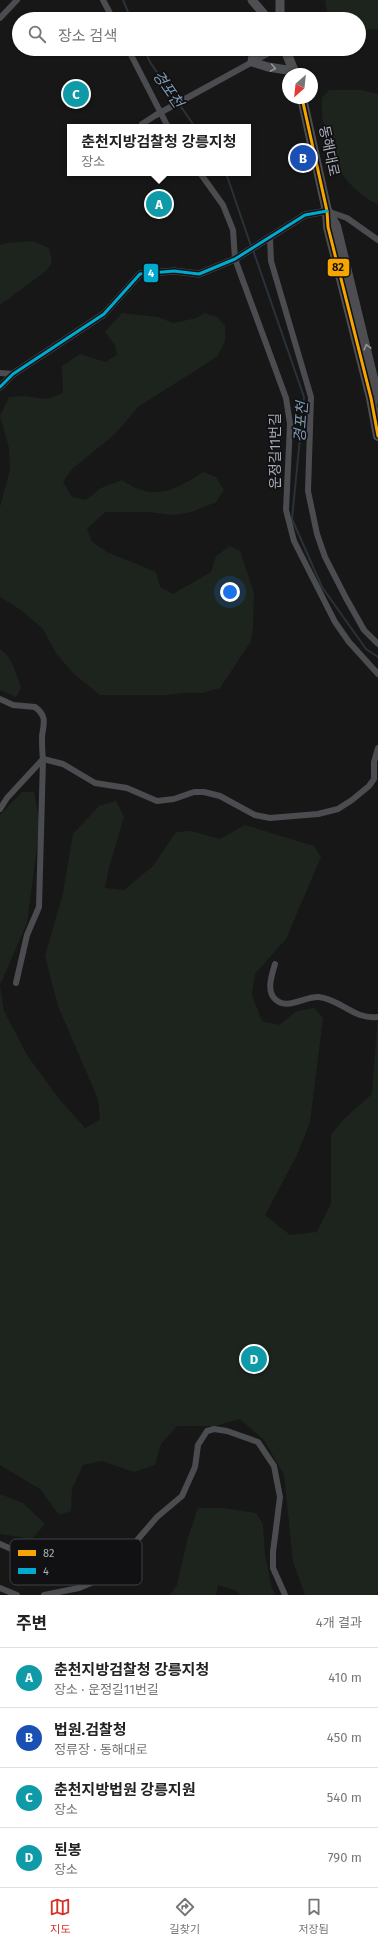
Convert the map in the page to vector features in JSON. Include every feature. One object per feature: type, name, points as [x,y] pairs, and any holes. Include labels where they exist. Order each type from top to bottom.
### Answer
[{"type":"highway","points":[[288,56],[293,68]]},
{"type":"highway","name":"동해대로","points":[[303,104],[327,211],[328,227],[371,398],[378,436]]},
{"type":"highway","name":"동해대로","points":[[327,211],[336,226],[378,399]]},
{"type":"main road","points":[[252,0],[260,12]]},
{"type":"main road","points":[[280,0],[280,12]]},
{"type":"main road","points":[[253,56],[252,62],[268,68],[282,71]]},
{"type":"street","points":[[0,18],[17,0]]},
{"type":"street","points":[[103,0],[109,12]]},
{"type":"street","points":[[132,56],[166,124]]},
{"type":"street","points":[[142,124],[263,56]]},
{"type":"street","name":"운정길11번길","points":[[202,176],[223,205],[233,230],[235,259],[286,398],[290,424],[286,510],[294,541],[335,622],[349,642],[378,674]]},
{"type":"street","points":[[0,387],[13,374],[104,314],[140,274],[174,271],[199,274],[244,254],[305,215],[327,211],[347,218],[378,240]]},
{"type":"street","points":[[270,238],[271,261],[311,398],[308,491],[313,519],[325,557],[346,598],[364,630],[378,644]]},
{"type":"street","points":[[0,373],[13,374]]},
{"type":"street","points":[[0,699],[13,705],[35,707],[40,711],[45,721],[42,735],[43,759],[39,907],[27,934],[16,983]]},
{"type":"street","points":[[43,759],[63,764],[94,783],[127,788],[157,801],[174,800],[194,792],[204,792],[220,796],[255,815],[270,818],[318,814],[338,809],[370,786],[376,772],[374,762],[378,748]]},
{"type":"street","points":[[0,809],[6,798],[43,759]]},
{"type":"street","points":[[275,964],[271,978],[271,991],[274,998],[278,1002],[290,1003],[317,997],[342,1004],[360,1016],[378,1017]]},
{"type":"street","points":[[138,1539],[157,1517],[182,1496],[195,1467],[198,1444],[207,1431],[214,1429],[227,1431],[258,1442],[274,1466],[280,1497],[273,1552],[273,1568],[285,1595]]},
{"type":"street","points":[[0,1544],[10,1548]]},
{"type":"street","points":[[44,1595],[79,1588],[86,1585]]},
{"type":"street","points":[[0,1588],[18,1595]]},
{"type":"shaded area","points":[[325,0],[378,0],[378,29],[366,30],[366,12],[327,12]]},
{"type":"shaded area","points":[[329,90],[362,90],[378,94],[378,205],[365,197],[354,187],[343,176],[335,163],[331,144],[322,116],[322,98]]},
{"type":"shaded area","points":[[32,241],[49,248],[52,262],[46,271],[0,305],[0,245]]},
{"type":"shaded area","points":[[122,313],[158,317],[173,323],[197,318],[204,313],[217,317],[225,326],[225,341],[218,356],[138,407],[115,434],[72,469],[63,482],[72,497],[86,500],[101,488],[122,480],[133,487],[144,491],[154,492],[173,489],[203,472],[216,477],[224,490],[216,502],[192,512],[173,515],[149,512],[105,512],[87,529],[92,542],[107,552],[156,572],[160,587],[173,594],[211,572],[216,556],[230,546],[240,551],[254,593],[251,641],[220,688],[203,693],[165,695],[100,695],[74,674],[56,653],[43,629],[21,610],[0,597],[0,507],[10,470],[9,448],[0,416],[9,397],[24,396],[46,399],[63,393],[62,366],[80,354],[105,362],[117,355],[115,345],[105,332]]},
{"type":"shaded area","points":[[0,649],[8,657],[14,667],[21,688],[16,697],[0,690]]},
{"type":"shaded area","points":[[22,792],[34,792],[40,825],[27,923],[0,985],[0,815]]},
{"type":"shaded area","points":[[116,801],[124,817],[108,871],[105,888],[124,890],[153,866],[176,832],[191,831],[220,839],[245,825],[314,846],[321,857],[286,939],[255,974],[252,995],[262,1021],[279,1025],[297,1011],[314,1008],[323,1018],[310,1122],[297,1155],[265,1215],[290,1235],[317,1232],[331,1204],[331,1134],[346,1117],[372,1094],[378,1013],[378,1595],[305,1595],[293,1562],[284,1475],[264,1440],[240,1419],[215,1426],[177,1426],[161,1444],[155,1465],[134,1472],[102,1461],[83,1465],[72,1489],[71,1511],[59,1515],[40,1489],[0,1465],[0,986],[4,1011],[27,1055],[60,1100],[85,1128],[100,1120],[98,1099],[58,1006],[45,956],[63,893],[73,834],[99,806]]},
{"type":"shaded area","points":[[0,1494],[23,1503],[45,1524],[32,1539],[0,1534]]},
{"type":"shaded area","points":[[198,1508],[222,1508],[256,1513],[263,1524],[265,1555],[271,1585],[275,1595],[241,1595],[237,1591],[218,1585],[216,1595],[170,1595],[177,1585],[188,1537]]},
{"type":"waterway","name":"경포천","points":[[123,0],[128,12]]},
{"type":"waterway","name":"경포천","points":[[147,56],[193,124]]},
{"type":"waterway","name":"경포천","points":[[227,176],[251,246]]},
{"type":"waterway","name":"경포천","points":[[253,250],[304,397],[292,519],[322,587],[366,649],[378,657]]},
{"type":"transit line","name":"82","points":[[303,104],[327,211],[328,227],[371,398],[378,436]]},
{"type":"transit line","name":"4","points":[[0,387],[13,374],[104,314],[140,274],[174,271],[199,274],[235,259],[305,215],[327,211]]},
{"type":"place","name":"춘천지방법원 강릉지원","points":[[76,94]]},
{"type":"place","name":"법원.검찰청","points":[[303,158]]},
{"type":"place","name":"춘천지방검찰청 강릉지청","points":[[159,204]]},
{"type":"place","name":"된봉","points":[[254,1359]]}]
